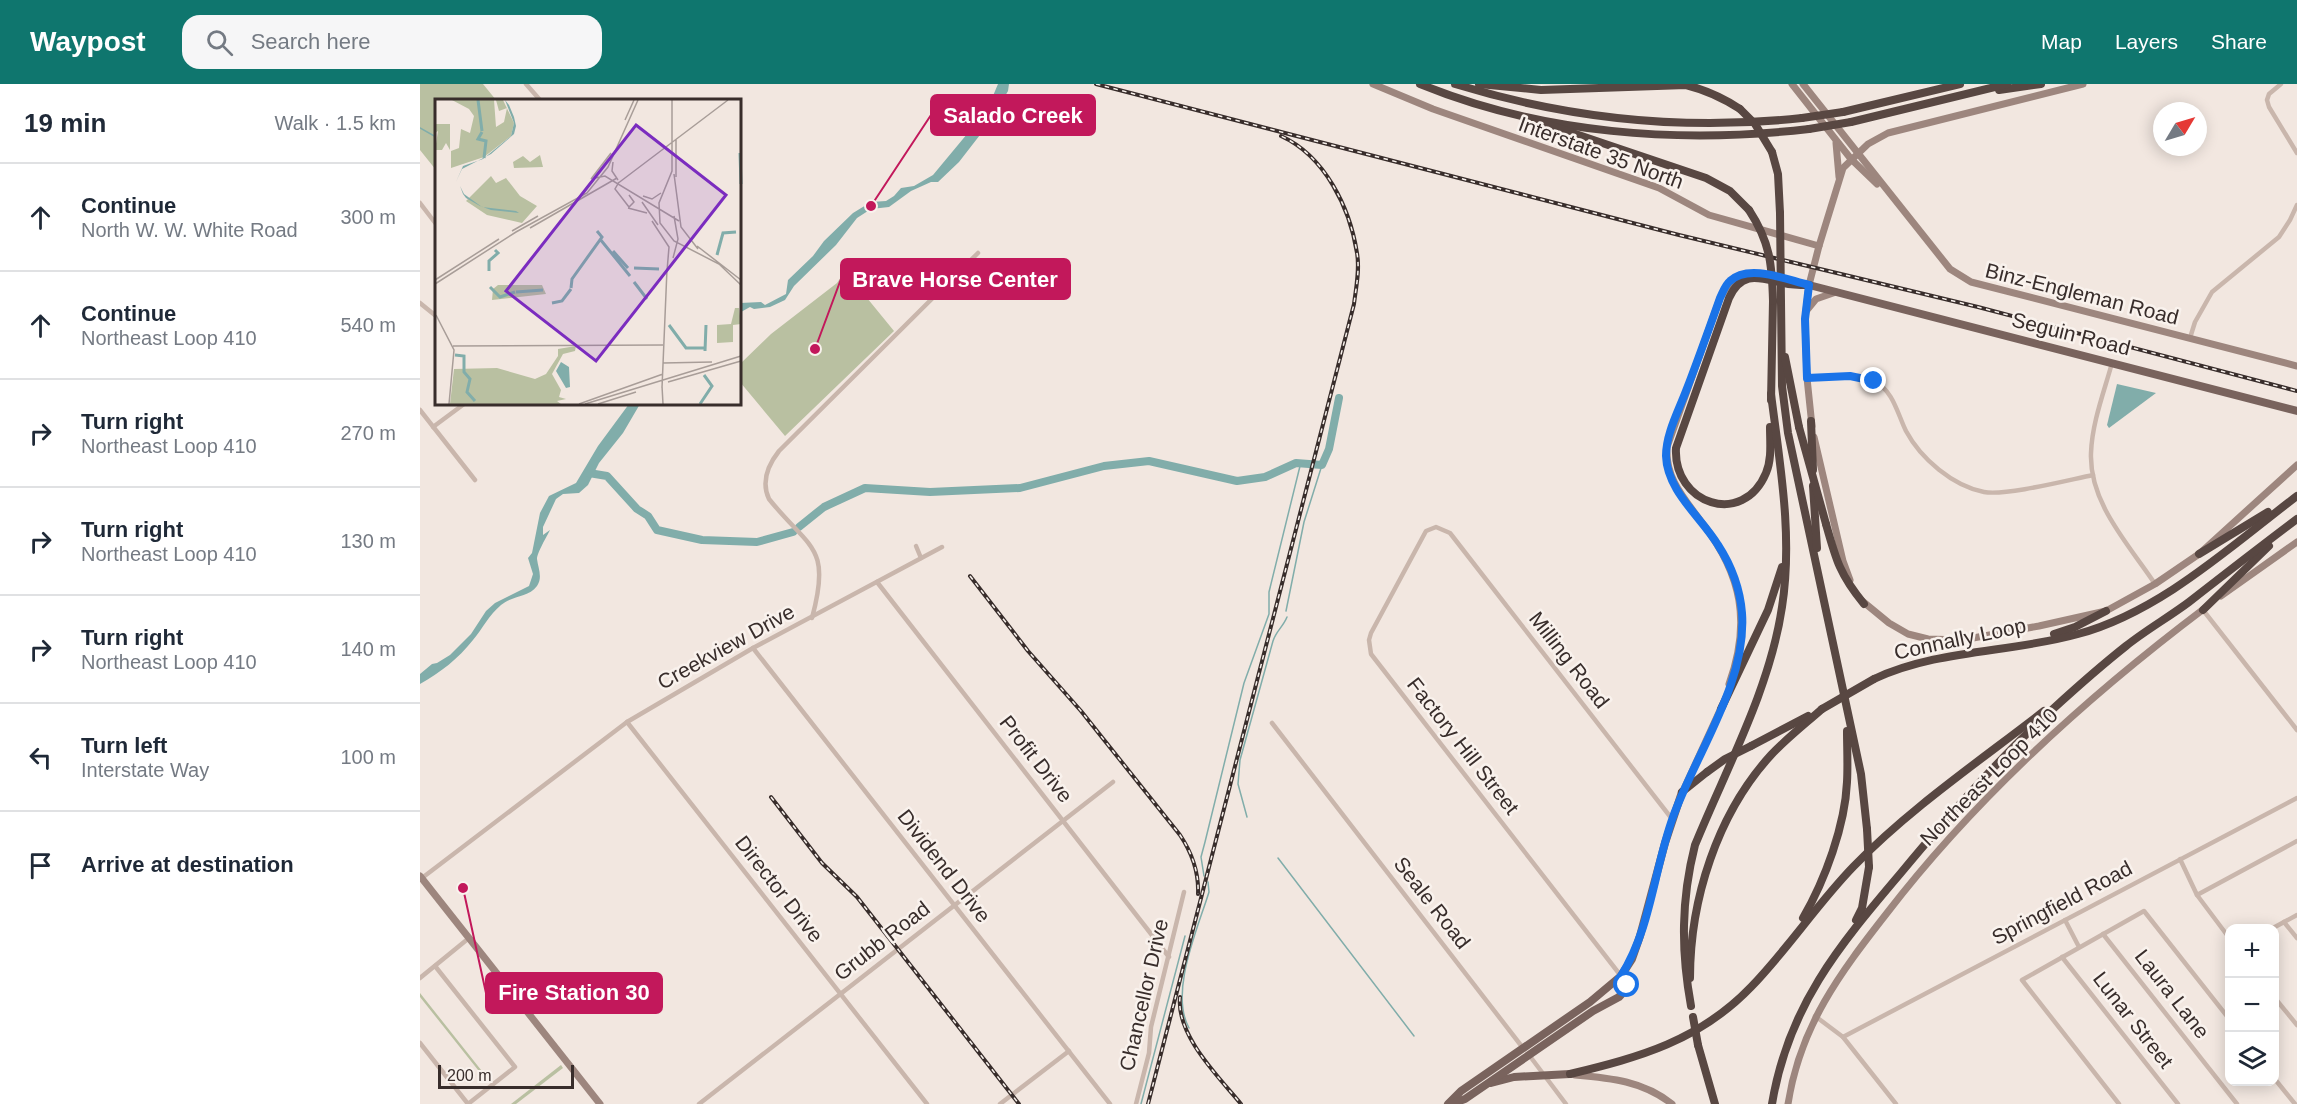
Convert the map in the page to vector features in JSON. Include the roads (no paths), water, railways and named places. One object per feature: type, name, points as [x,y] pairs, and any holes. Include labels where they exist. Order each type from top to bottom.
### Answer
[{"type":"highway","points":[[1420,84],[1476,103],[1535,118],[1593,128],[1671,135],[1747,135],[1809,129],[1851,122],[2007,84]]},
{"type":"highway","points":[[1455,84],[1548,109],[1630,121],[1720,124],[1802,118],[1843,112],[1960,84]]},
{"type":"highway","points":[[1479,84],[1541,90],[1686,85],[1706,90],[1740,109],[1755,124],[1772,152],[1778,174],[1780,213],[1777,302],[1771,394],[1770,460],[1757,489],[1738,502],[1727,504],[1705,500],[1695,495],[1684,484],[1680,476],[1675,459],[1676,448],[1732,291],[1742,280],[1756,277],[1789,284],[1809,285]]},
{"type":"highway","points":[[1861,108],[1944,84]]},
{"type":"highway","points":[[1963,95],[2042,84]]},
{"type":"highway","points":[[1535,118],[1549,126],[1706,178],[1730,191],[1749,210],[1767,244],[1777,302],[1782,386],[1788,433],[1861,774],[1869,867],[1862,908],[1847,936]]},
{"type":"highway","points":[[1780,332],[1799,428],[1826,524],[1844,577],[1864,604]]},
{"type":"highway","points":[[1691,1006],[1685,968],[1683,927],[1689,868],[1695,845],[1767,669],[1782,607],[1787,546],[1771,394]]},
{"type":"highway","points":[[1811,421],[1819,578]]},
{"type":"highway","points":[[2199,554],[2297,495]]},
{"type":"highway","name":"Connally Loop","points":[[1715,1104],[1698,1045],[1691,1006],[1690,966],[1693,932],[1707,870],[1726,821],[1743,792],[1771,755],[1822,709],[1874,679],[1927,660],[2077,635],[2134,613],[2170,591],[2297,495]]},
{"type":"highway","points":[[2203,610],[2297,519]]},
{"type":"highway","points":[[1792,936],[1854,866],[1895,827],[2127,646],[2297,519]]},
{"type":"highway","points":[[1721,708],[1768,610],[1787,546]]},
{"type":"highway","points":[[2028,643],[2075,627],[2106,611]]},
{"type":"highway","points":[[1772,1104],[1777,1075],[1795,1023],[1826,966],[1847,936],[1938,828],[2007,754],[2054,708],[2127,646]]},
{"type":"highway","points":[[1570,1074],[1619,1063],[1673,1043],[1705,1024],[1750,988],[1772,964],[1812,902],[1839,827],[1847,784],[1848,728],[1845,707]]},
{"type":"highway","points":[[1682,792],[1725,759],[1822,709]]},
{"type":"main road","name":"Interstate 35 North","points":[[1373,84],[1440,112],[1659,188],[1709,215],[1819,246]]},
{"type":"main road","name":"Binz-Engleman Road","points":[[1792,84],[1851,159],[1892,198]]},
{"type":"main road","name":"Binz-Engleman Road","points":[[1803,84],[1950,269],[1971,282],[2297,366]]},
{"type":"main road","points":[[2083,84],[1900,129],[1876,139],[1858,152],[1839,178],[1809,285],[1806,312],[1807,378],[1811,421],[1843,561],[1852,587],[1864,604],[1889,623],[1908,634],[1928,639],[1962,640],[2106,611],[2155,584],[2199,554],[2297,465]]},
{"type":"main road","points":[[1834,138],[1838,150],[1839,178]]},
{"type":"main road","points":[[1839,178],[1852,168],[1862,170]]},
{"type":"main road","points":[[1449,1104],[1465,1099],[1590,1002],[1621,976],[1632,959],[1672,819],[1721,708],[1740,651],[1742,620],[1738,594],[1727,560],[1672,480],[1666,458],[1667,447],[1720,298],[1730,281],[1743,274],[1756,273],[1809,285]]},
{"type":"main road","name":"Seguin Road","points":[[1809,285],[2297,411]]},
{"type":"main road","points":[[1806,312],[1816,299],[1836,292]]},
{"type":"main road","name":"Northeast Loop 410","points":[[1788,1104],[1796,1063],[1815,1016],[1827,994],[1912,880],[1974,810],[2101,690],[2203,610],[2297,542]]},
{"type":"main road","points":[[421,877],[600,1104]]},
{"type":"main road","points":[[1449,1104],[1461,1091],[1623,993],[1627,985],[1621,976]]},
{"type":"main road","points":[[1484,1085],[1514,1077],[1570,1074],[1636,1083],[1672,1104]]},
{"type":"street","points":[[526,84],[539,99]]},
{"type":"street","points":[[2281,84],[2269,94],[2267,103],[2297,153]]},
{"type":"street","points":[[420,203],[435,223]]},
{"type":"street","points":[[2190,338],[2195,322],[2212,292],[2279,237],[2297,205]]},
{"type":"street","name":"Creekview Drive","points":[[421,877],[627,722],[753,648],[812,618],[820,588],[821,570],[811,545],[769,499],[765,490],[768,467],[779,451],[978,253]]},
{"type":"street","points":[[420,303],[435,315]]},
{"type":"street","points":[[2112,363],[2092,443],[2093,475],[2104,507],[2155,584]]},
{"type":"street","points":[[1807,378],[1850,376],[1868,379],[1881,385],[1888,392],[1907,434],[1925,457],[1943,472],[1986,493],[2093,475]]},
{"type":"street","points":[[433,427],[463,405]]},
{"type":"street","points":[[420,410],[475,480]]},
{"type":"street","name":"Milling Road","points":[[1436,528],[1450,534],[1672,819]]},
{"type":"street","name":"Factory Hill Street","points":[[1436,528],[1422,535],[1371,633],[1369,640],[1371,654],[1621,976]]},
{"type":"street","points":[[916,546],[921,558]]},
{"type":"street","points":[[812,618],[942,546]]},
{"type":"street","name":"Profit Drive","points":[[877,582],[1169,957]]},
{"type":"street","points":[[2203,610],[2297,730]]},
{"type":"street","name":"Dividend Drive","points":[[753,648],[1110,1104]]},
{"type":"street","name":"Director Drive","points":[[627,722],[927,1104]]},
{"type":"street","name":"Seale Road","points":[[1272,723],[1566,1104]]},
{"type":"street","name":"Grubb Road","points":[[699,1104],[1113,782]]},
{"type":"street","name":"Springfield Road","points":[[1843,1037],[2297,798]]},
{"type":"street","points":[[2198,895],[2297,842]]},
{"type":"street","points":[[2180,859],[2198,895],[2225,933]]},
{"type":"street","name":"Chancellor Drive","points":[[1136,1104],[1149,1053],[1151,1028],[1184,892]]},
{"type":"street","points":[[2120,1104],[2022,980],[2144,911],[2225,1015]]},
{"type":"street","points":[[2279,925],[2297,915]]},
{"type":"street","points":[[2065,920],[2079,947]]},
{"type":"street","points":[[2284,922],[2297,938]]},
{"type":"street","name":"Laura Lane","points":[[2103,934],[2237,1104]]},
{"type":"street","points":[[420,978],[470,938]]},
{"type":"street","name":"Lunar Street","points":[[2062,957],[2178,1104]]},
{"type":"street","points":[[420,1043],[468,1104],[515,1067],[435,966]]},
{"type":"street","points":[[2279,1003],[2297,1025]]},
{"type":"street","points":[[1815,1016],[1843,1037],[1896,1104]]},
{"type":"street","points":[[1000,1104],[1069,1052]]},
{"type":"street","points":[[2279,1084],[2295,1104]]},
{"type":"water","points":[[998,84],[1009,84],[1008,91],[990,122],[959,162],[938,182],[931,182],[911,191],[889,207],[871,209],[857,218],[836,245],[794,286],[785,300],[770,307],[754,309],[750,307],[741,312],[741,303],[761,302],[765,305],[786,294],[788,280],[853,213],[871,202],[886,201],[901,188],[914,186],[933,175],[987,110]]},
{"type":"water","points":[[2117,384],[2156,393],[2109,428],[2107,425]]},
{"type":"water","points":[[628,405],[639,405],[623,433],[599,463],[588,485],[579,493],[563,494],[556,499],[543,527],[543,535],[550,530],[537,556],[540,576],[537,586],[529,593],[501,605],[455,659],[420,684],[420,674],[432,664],[450,655],[471,634],[486,611],[495,603],[529,586],[533,574],[528,558],[532,553],[540,513],[549,496],[576,483],[598,446]]},
{"type":"waterway","points":[[420,128],[435,136]]},
{"type":"waterway","points":[[799,527],[824,507],[865,488],[930,492],[1020,488],[1104,466],[1149,461],[1237,481],[1265,477],[1296,463],[1322,465],[1329,449],[1339,398]]},
{"type":"waterway","points":[[1204,876],[1201,857],[1244,683],[1269,614],[1269,592],[1301,462]]},
{"type":"waterway","points":[[1286,611],[1304,522],[1322,465]]},
{"type":"waterway","points":[[589,473],[607,476],[637,509],[648,516],[657,530],[702,540],[757,542],[793,532]]},
{"type":"waterway","points":[[1247,817],[1238,784],[1240,760],[1273,641],[1287,617]]},
{"type":"waterway","points":[[1278,858],[1414,1036]]},
{"type":"waterway","points":[[1189,1028],[1182,997],[1184,979],[1187,960],[1209,892],[1208,882]]},
{"type":"waterway","points":[[1141,1104],[1185,936]]},
{"type":"railway","points":[[1096,84],[1679,235],[1978,307],[2297,391]]},
{"type":"railway","points":[[1148,1104],[1354,304],[1358,259],[1354,236],[1341,201],[1323,170],[1297,145],[1281,136]]},
{"type":"railway","points":[[970,576],[1028,651],[1081,711],[1180,835],[1194,863],[1198,894]]},
{"type":"railway","points":[[771,797],[822,863],[857,897],[1019,1104]]},
{"type":"railway","points":[[1180,997],[1181,1011],[1191,1040],[1241,1104]]},
{"type":"place","name":"Salado Creek","points":[[871,206]]},
{"type":"place","name":"Brave Horse Center","points":[[815,349]]},
{"type":"place","name":"Fire Station 30","points":[[463,888]]}]
